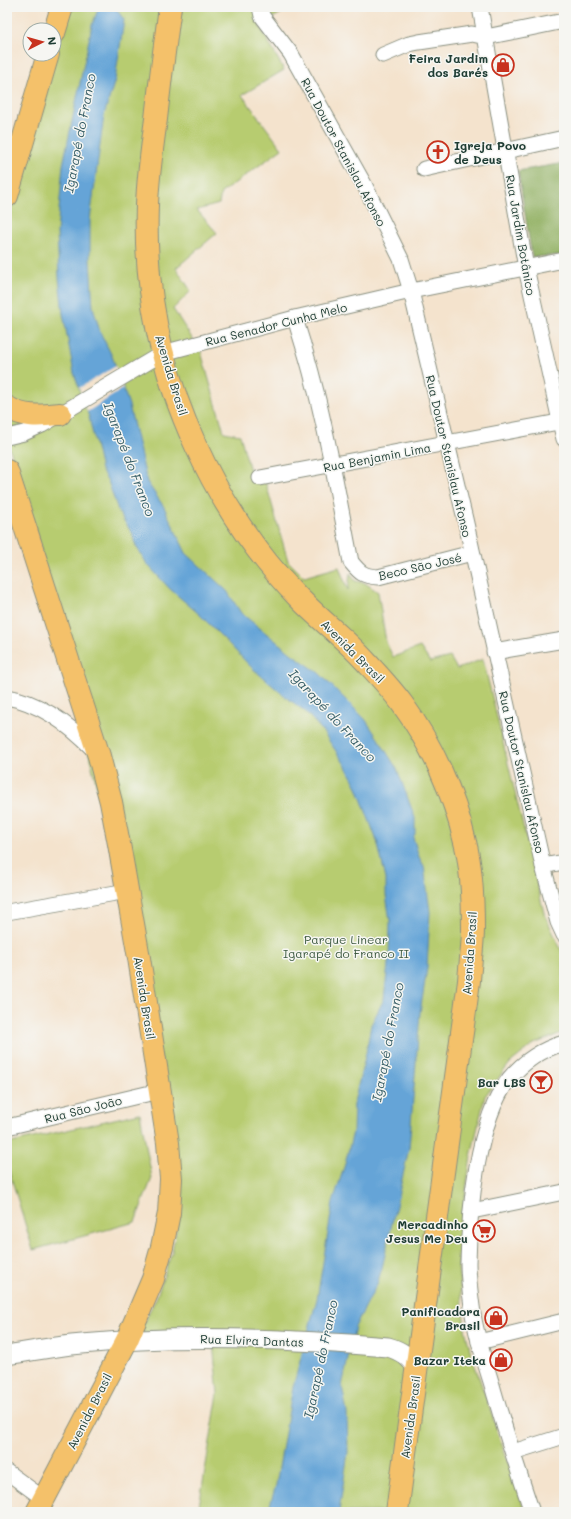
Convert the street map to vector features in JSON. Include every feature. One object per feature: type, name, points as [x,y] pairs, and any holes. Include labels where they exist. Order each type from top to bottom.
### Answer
[{"type":"highway","points":[[57,22],[62,7]]},
{"type":"highway","name":"Avenida Brasil","points":[[170,7],[149,172],[147,206],[148,260],[154,314],[163,353],[178,402],[196,446],[225,502],[261,555],[298,597],[367,662],[403,705],[427,744],[451,794],[465,842],[472,886],[473,929],[469,981],[397,1512]]},
{"type":"highway","points":[[7,196],[12,150],[45,62]]},
{"type":"highway","points":[[7,407],[20,414],[32,416],[63,412]]},
{"type":"highway","name":"Avenida Brasil","points":[[7,472],[99,756],[111,802],[139,958],[168,1143],[171,1180],[169,1213],[162,1247],[153,1279],[127,1340],[41,1505]]},
{"type":"street","name":"Rua Doutor Stanislau Afonso","points":[[260,7],[262,16],[291,54],[365,186],[401,259],[411,291],[543,866],[558,922],[564,935]]},
{"type":"street","name":"Rua Jardim Botânico","points":[[480,7],[526,268],[562,421],[564,439]]},
{"type":"street","points":[[383,55],[409,44],[472,34],[486,37],[564,21]]},
{"type":"street","points":[[424,169],[564,138]]},
{"type":"street","name":"Rua Senador Cunha Melo","points":[[7,437],[33,429],[163,353],[295,318],[411,291],[564,260]]},
{"type":"street","points":[[295,318],[313,378],[333,465]]},
{"type":"street","name":"Rua Benjamin Lima","points":[[260,478],[562,421]]},
{"type":"street","name":"Beco São José","points":[[333,465],[350,562],[360,573],[378,577],[472,553]]},
{"type":"street","points":[[494,652],[564,640]]},
{"type":"street","points":[[7,697],[19,699],[47,712],[80,735],[99,756]]},
{"type":"street","points":[[543,866],[564,862]]},
{"type":"street","points":[[7,912],[127,891]]},
{"type":"street","points":[[532,1512],[479,1342],[470,1294],[468,1264],[478,1162],[488,1120],[498,1096],[509,1079],[526,1062],[541,1052],[564,1043]]},
{"type":"street","name":"Rua São João","points":[[7,1127],[159,1090]]},
{"type":"street","points":[[472,1211],[564,1192]]},
{"type":"street","points":[[479,1342],[564,1321]]},
{"type":"street","name":"Rua Elvira Dantas","points":[[7,1355],[52,1347],[127,1340],[193,1338],[291,1341],[388,1346],[403,1352],[410,1358],[417,1368]]},
{"type":"street","points":[[513,1452],[564,1436]]},
{"type":"street","points":[[7,1472],[41,1505]]},
{"type":"green space","name":"Parque Linear Igarapé do Franco II","points":[[68,7],[287,7],[289,9],[259,25],[284,70],[242,95],[282,149],[221,193],[219,204],[197,210],[217,233],[176,268],[191,291],[173,309],[201,352],[224,432],[240,435],[253,481],[265,480],[288,561],[304,577],[339,567],[348,590],[350,573],[355,581],[365,583],[378,592],[386,642],[393,657],[420,647],[430,662],[450,657],[457,669],[483,659],[544,913],[564,956],[564,1032],[534,1044],[510,1063],[485,1096],[471,1156],[461,1225],[458,1267],[465,1329],[471,1354],[525,1512],[198,1512],[218,1394],[212,1333],[138,1333],[156,1299],[172,1252],[177,1225],[169,1093],[38,538],[11,452],[7,445],[7,220],[20,183],[53,62],[62,62],[62,29]]},
{"type":"green space","points":[[564,163],[564,255],[532,257],[518,171]]},
{"type":"green space","points":[[140,1113],[152,1178],[135,1222],[33,1250],[7,1164],[7,1144]]},
{"type":"water","name":"Igarapé do Franco","points":[[99,7],[115,7],[124,20],[115,80],[104,115],[90,220],[90,261],[93,307],[100,332],[112,356],[129,405],[147,482],[164,507],[186,553],[227,591],[241,613],[292,654],[319,673],[365,719],[397,769],[415,818],[415,834],[413,837],[419,857],[424,866],[430,912],[427,968],[420,1013],[409,1148],[382,1268],[377,1284],[355,1327],[342,1386],[347,1413],[348,1452],[339,1512],[268,1512],[276,1485],[293,1387],[317,1299],[333,1202],[353,1132],[354,1102],[371,1025],[384,999],[389,956],[390,921],[386,895],[386,879],[377,841],[356,785],[344,763],[321,729],[305,711],[287,698],[252,668],[199,614],[170,589],[147,564],[136,546],[132,533],[119,513],[108,481],[101,470],[89,417],[74,373],[63,314],[59,278],[57,232],[63,165],[92,25]]},
{"type":"pier","points":[[116,366],[123,389],[87,412],[79,388]]},
{"type":"place","name":"Feira Jardim dos Barés","points":[[503,65]]},
{"type":"place","name":"Igreja Povo de Deus","points":[[438,152]]},
{"type":"place","name":"Bar LBS","points":[[541,1082]]},
{"type":"place","name":"Mercadinho Jesus Me Deu","points":[[484,1231]]},
{"type":"place","name":"Panificadora Brasil","points":[[496,1318]]},
{"type":"place","name":"Bazar Iteka","points":[[501,1360]]}]
